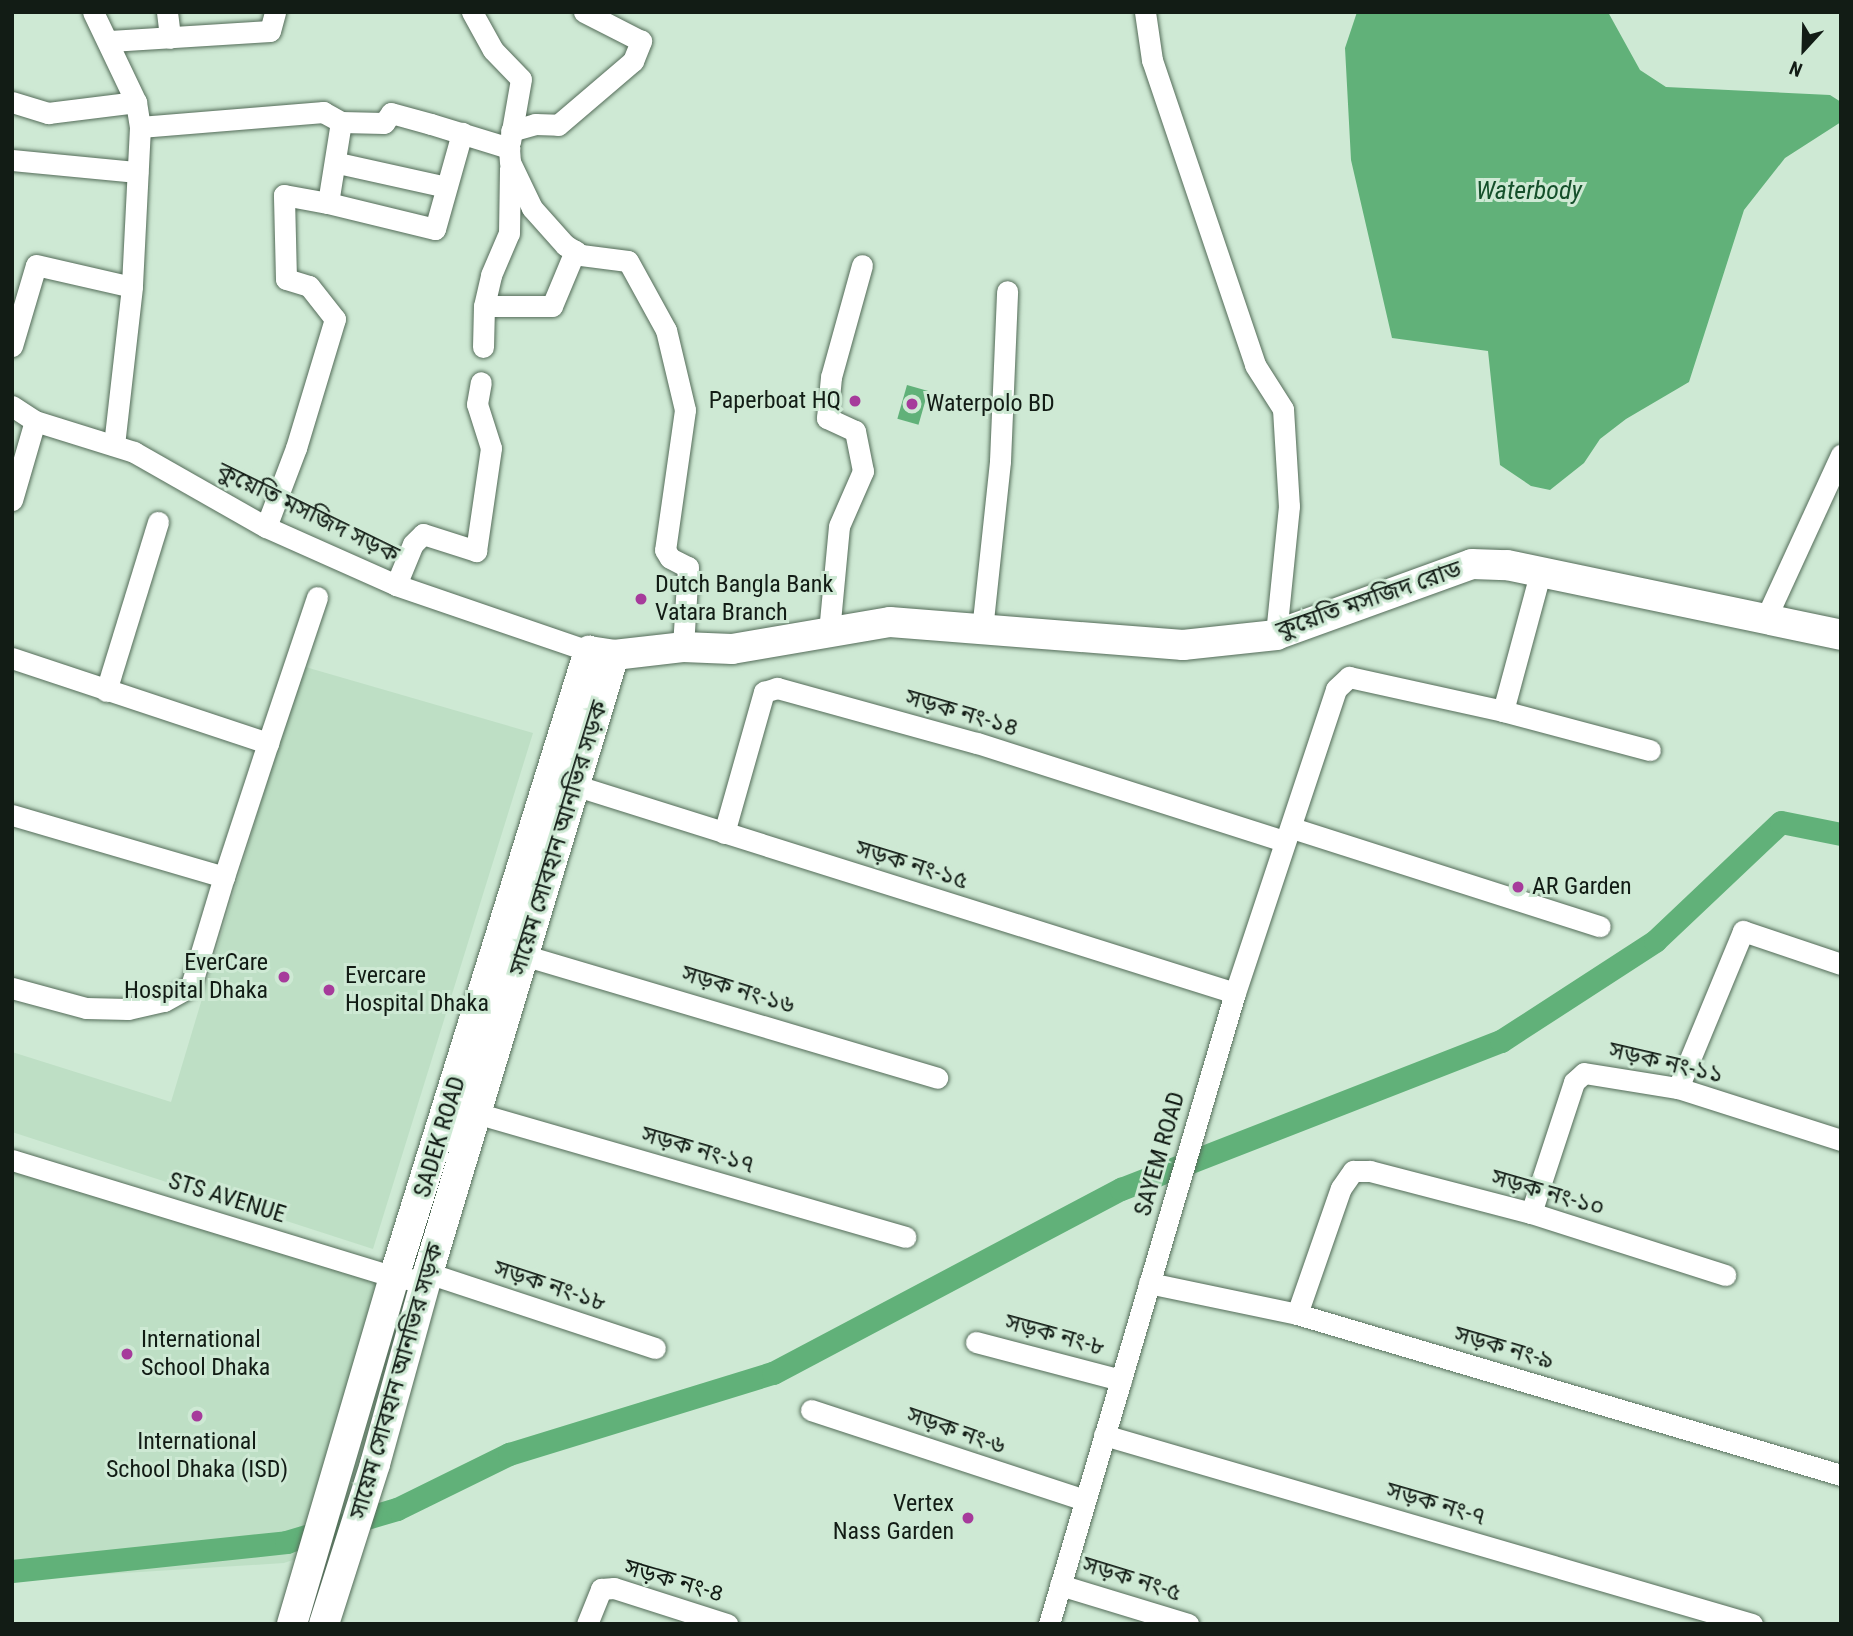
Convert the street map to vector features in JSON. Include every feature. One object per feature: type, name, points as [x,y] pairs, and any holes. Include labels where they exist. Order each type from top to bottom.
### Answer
[{"type":"street","points":[[93,12],[110,41],[136,102],[141,127],[132,287],[114,443]]},
{"type":"street","points":[[167,12],[170,38]]},
{"type":"street","points":[[110,41],[270,31],[275,12]]},
{"type":"street","points":[[472,12],[493,50],[520,74],[510,147],[509,233],[491,275],[484,306],[483,347]]},
{"type":"street","points":[[1145,12],[1152,60],[1255,365],[1283,409],[1289,506],[1276,635]]},
{"type":"street","points":[[510,147],[535,124],[558,125],[633,61],[641,41],[581,13]]},
{"type":"street","points":[[12,102],[48,113],[136,102]]},
{"type":"street","points":[[141,127],[323,112],[341,122],[385,123],[391,113],[510,147]]},
{"type":"street","points":[[328,204],[338,163],[341,122]]},
{"type":"street","points":[[266,527],[296,448],[335,319],[310,287],[286,279],[284,195],[435,229],[462,133]]},
{"type":"street","points":[[510,147],[532,208],[575,251],[628,261],[666,331],[685,410],[665,550],[670,558],[688,567],[683,647]]},
{"type":"street","points":[[12,160],[137,172]]},
{"type":"street","points":[[338,163],[446,187]]},
{"type":"street","points":[[484,306],[552,306],[575,251]]},
{"type":"street","points":[[12,346],[36,265],[132,287]]},
{"type":"street","points":[[829,632],[839,526],[863,471],[855,431],[827,418],[831,377],[862,265]]},
{"type":"street","points":[[982,630],[1000,461],[1007,291]]},
{"type":"street","points":[[396,585],[413,544],[423,534],[476,551],[491,448],[477,404],[481,382]]},
{"type":"street","name":"কুয়েতি মসজিদ সড়ক","points":[[12,406],[35,421],[114,443],[266,527],[396,585],[601,653]]},
{"type":"street","points":[[12,500],[35,421]]},
{"type":"street","points":[[1765,620],[1841,455]]},
{"type":"street","points":[[106,691],[158,522]]},
{"type":"street","name":"কুয়েতি মসজিদ রোড","points":[[601,653],[683,647],[732,649],[890,622],[1169,645],[1276,635],[1472,564],[1507,565],[1841,635]]},
{"type":"street","points":[[1540,574],[1503,711],[1650,750]]},
{"type":"street","points":[[12,988],[86,1008],[128,1009],[164,1000],[191,986],[224,877],[317,597]]},
{"type":"street","name":"সায়েম সোবহান আনভির সড়ক","points":[[328,1612],[375,1464],[476,1113],[575,785],[601,653]]},
{"type":"street","name":"SADEK ROAD","points":[[296,1611],[394,1277],[601,653]]},
{"type":"street","points":[[12,658],[268,743]]},
{"type":"street","name":"SAYEM ROAD","points":[[1049,1624],[1235,993],[1336,689],[1349,677],[1503,711]]},
{"type":"street","name":"সড়ক নং-১৪","points":[[724,833],[764,692],[777,688],[1289,834]]},
{"type":"street","name":"সড়ক নং-১৫","points":[[575,785],[1235,993]]},
{"type":"street","points":[[12,815],[224,877]]},
{"type":"street","points":[[1289,834],[1600,926]]},
{"type":"street","points":[[1678,1088],[1743,932],[1841,964]]},
{"type":"street","name":"সড়ক নং-১৬","points":[[523,955],[937,1078]]},
{"type":"street","name":"সড়ক নং-১১","points":[[1531,1213],[1574,1082],[1584,1073],[1678,1088],[1841,1140]]},
{"type":"street","name":"সড়ক নং-১৭","points":[[476,1113],[905,1237]]},
{"type":"street","name":"STS AVENUE","points":[[12,1160],[394,1277],[428,1277]]},
{"type":"street","name":"সড়ক নং-১০","points":[[1297,1314],[1342,1188],[1353,1171],[1370,1171],[1531,1213],[1726,1275]]},
{"type":"street","name":"সড়ক নং-১৮","points":[[428,1277],[656,1348]]},
{"type":"street","name":"সড়ক নং-৯","points":[[1149,1283],[1297,1314],[1841,1475]]},
{"type":"street","name":"সড়ক নং-৮","points":[[976,1342],[1121,1380]]},
{"type":"street","name":"সড়ক নং-৬","points":[[811,1410],[1085,1500]]},
{"type":"street","name":"সড়ক নং-৭","points":[[1104,1435],[1752,1624]]},
{"type":"street","name":"সড়ক নং-৫","points":[[1060,1585],[1188,1624]]},
{"type":"street","name":"সড়ক নং-৪","points":[[587,1624],[601,1588],[614,1588],[727,1624]]},
{"type":"shaded area","name":"Evercare Hospital Dhaka","points":[[302,666],[533,733],[373,1249],[12,1132],[12,1052],[171,1102]]},
{"type":"shaded area","name":"International School Dhaka (ISD)","points":[[12,1163],[416,1290],[347,1542],[284,1563],[12,1580]]},
{"type":"water","name":"Waterbody","points":[[1357,12],[1608,12],[1640,70],[1666,87],[1830,95],[1841,102],[1841,122],[1785,158],[1744,210],[1689,382],[1626,419],[1600,439],[1584,463],[1550,490],[1531,486],[1500,465],[1488,351],[1392,338],[1351,160],[1345,48]]},
{"type":"water","name":"Waterpolo BD","points":[[907,385],[928,391],[919,425],[897,419]]},
{"type":"waterway","points":[[12,1571],[286,1542],[397,1509],[509,1454],[773,1373],[1121,1189],[1501,1041],[1655,941],[1781,822],[1841,834]]},
{"type":"place","name":"Paperboat HQ","points":[[855,401]]},
{"type":"place","name":"Waterpolo BD","points":[[912,404]]},
{"type":"place","name":"Dutch Bangla Bank Vatara Branch","points":[[641,599]]},
{"type":"place","name":"AR Garden","points":[[1518,887]]},
{"type":"place","name":"EverCare Hospital Dhaka","points":[[284,977]]},
{"type":"place","name":"Evercare Hospital Dhaka","points":[[329,990]]},
{"type":"place","name":"International School Dhaka","points":[[127,1354]]},
{"type":"place","name":"International School Dhaka (ISD)","points":[[197,1416]]},
{"type":"place","name":"Vertex Nass Garden","points":[[968,1518]]}]
